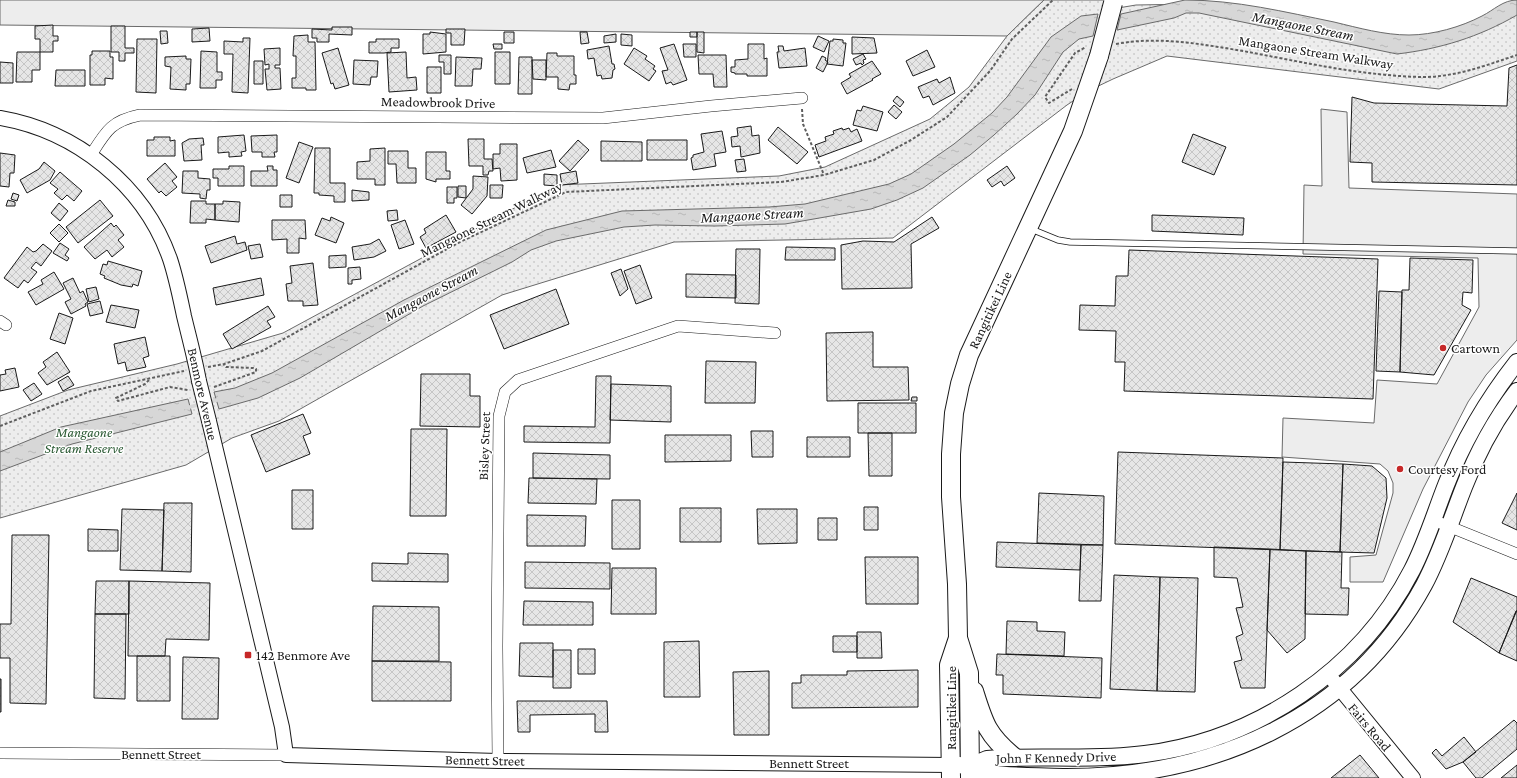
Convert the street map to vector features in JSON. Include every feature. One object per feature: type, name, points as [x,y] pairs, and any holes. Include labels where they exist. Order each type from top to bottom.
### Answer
[{"type":"highway","name":"Rangitikei Line","points":[[970,772],[968,673],[958,638],[957,584],[951,498],[951,454],[954,413],[960,384],[969,355],[1073,131],[1099,56],[1113,1]]},
{"type":"highway","name":"Rangitikei Line","points":[[951,772],[949,665],[958,638]]},
{"type":"highway","points":[[968,673],[988,731],[997,744],[1014,757]]},
{"type":"main road","name":"John F Kennedy Drive","points":[[970,772],[987,759],[1014,757],[1114,756],[1174,750],[1219,737],[1247,726],[1275,711],[1328,674],[1367,637],[1392,604],[1412,570],[1446,484],[1471,431],[1491,397],[1517,362]]},
{"type":"main road","name":"John F Kennedy Drive","points":[[970,772],[1060,777],[1152,772],[1182,766],[1226,753],[1290,723],[1339,688],[1371,658],[1405,616],[1424,585],[1449,528],[1479,452],[1506,406],[1517,391]]},
{"type":"main road","points":[[1114,756],[1114,775]]},
{"type":"main road","name":"Bennett Street","points":[[951,772],[970,772]]},
{"type":"street","name":"Meadowbrook Drive","points":[[90,155],[112,126],[124,118],[140,115],[603,118],[802,98]]},
{"type":"street","name":"Benmore Avenue","points":[[0,118],[18,121],[42,129],[63,138],[90,155],[108,169],[128,190],[147,214],[160,236],[170,259],[198,374],[282,727],[286,755]]},
{"type":"street","name":"Bisley Street","points":[[498,760],[497,639],[499,416],[505,392],[518,380],[678,326],[775,334]]},
{"type":"street","points":[[1433,520],[1449,528],[1517,554]]},
{"type":"street","name":"Fairs Road","points":[[1328,674],[1413,778]]},
{"type":"street","name":"Bennett Street","points":[[0,754],[286,755],[951,772]]},
{"type":"lane","points":[[1029,228],[1058,240],[1070,242],[1517,251]]},
{"type":"path","name":"Mangaone Stream Walkway","points":[[0,426],[91,391],[198,374],[262,351],[458,243],[566,192],[781,182],[824,175],[874,160],[947,118],[990,70],[1012,39],[1053,0]]},
{"type":"path","name":"Mangaone Stream Walkway","points":[[1133,41],[1157,40],[1211,45],[1354,71],[1424,77],[1467,72],[1517,55]]},
{"type":"path","points":[[802,98],[803,124],[824,175]]},
{"type":"shaded area","points":[[0,0],[1044,0],[1007,36],[0,25]]},
{"type":"shaded area","points":[[1321,109],[1347,112],[1349,188],[1517,194],[1517,340],[1486,375],[1468,402],[1423,489],[1383,582],[1350,582],[1350,557],[1376,555],[1393,493],[1393,483],[1388,471],[1380,464],[1282,457],[1283,418],[1374,423],[1377,380],[1437,384],[1479,307],[1478,258],[1303,254],[1304,185],[1322,186]]},
{"type":"green space","name":"Mangaone Stream Reserve","points":[[1044,0],[1118,0],[1118,8],[1136,5],[1194,4],[1383,41],[1457,37],[1517,0],[1517,61],[1439,89],[1167,56],[1088,91],[1067,105],[893,238],[674,242],[502,295],[279,421],[232,438],[186,465],[0,518],[0,416],[68,390],[177,364],[283,333],[557,185],[779,176],[825,167],[930,119],[969,87],[1007,36]]},
{"type":"water","points":[[1185,0],[1242,4],[1372,31],[1400,35],[1428,34],[1456,27],[1474,20],[1503,3],[1512,0],[1517,0],[1517,15],[1488,30],[1459,41],[1429,49],[1397,54],[1199,13],[1186,13],[1174,18],[1117,30],[1121,14]]},
{"type":"water","points":[[1098,14],[1093,36],[1079,39],[1063,52],[1035,95],[1017,114],[970,155],[923,188],[897,200],[871,209],[785,224],[715,226],[655,225],[624,227],[556,241],[531,250],[512,262],[423,306],[300,378],[258,398],[219,409],[214,392],[235,388],[272,373],[404,300],[546,230],[622,211],[769,207],[805,204],[889,184],[911,174],[954,144],[992,113],[1007,97],[1051,37],[1081,16]]},
{"type":"water","points":[[188,399],[192,414],[72,444],[0,471],[0,452],[61,427]]},
{"type":"building","points":[[53,25],[53,36],[58,36],[58,41],[53,41],[53,52],[40,52],[40,39],[35,39],[35,26]]},
{"type":"building","points":[[111,26],[125,26],[125,48],[134,48],[134,53],[125,53],[125,61],[119,61],[119,52],[111,52]]},
{"type":"building","points":[[332,27],[352,27],[352,35],[329,34],[329,42],[317,42],[317,38],[312,38],[312,29],[332,30]]},
{"type":"building","points":[[209,28],[210,41],[192,42],[192,29]]},
{"type":"building","points":[[446,29],[465,29],[464,45],[451,45],[451,33],[446,33]]},
{"type":"building","points":[[160,31],[167,31],[168,43],[161,44]]},
{"type":"building","points":[[430,32],[446,34],[446,52],[423,54],[423,34],[430,34]]},
{"type":"building","points":[[504,32],[514,32],[514,43],[504,43]]},
{"type":"building","points":[[580,32],[587,32],[589,43],[581,44]]},
{"type":"building","points":[[690,32],[697,32],[697,37],[690,37]]},
{"type":"building","points":[[697,32],[704,32],[704,53],[697,52]]},
{"type":"building","points":[[616,34],[616,42],[604,43],[604,36]]},
{"type":"building","points":[[621,34],[632,35],[632,46],[621,45]]},
{"type":"building","points":[[308,35],[308,42],[315,42],[316,90],[292,88],[292,78],[296,78],[296,56],[293,56],[294,36]]},
{"type":"building","points":[[818,36],[829,41],[824,52],[813,47]]},
{"type":"building","points":[[852,37],[874,38],[877,53],[852,54]]},
{"type":"building","points":[[243,38],[250,38],[248,93],[232,92],[233,54],[224,54],[224,41],[243,42]]},
{"type":"building","points":[[137,39],[157,39],[156,93],[136,92]]},
{"type":"building","points":[[376,39],[399,39],[399,48],[391,48],[391,52],[369,53],[369,42],[376,42]]},
{"type":"building","points":[[833,39],[843,40],[843,43],[846,43],[843,66],[827,64],[830,41],[833,41]]},
{"type":"building","points":[[493,44],[502,44],[502,49],[494,49]]},
{"type":"building","points":[[674,44],[687,80],[673,85],[671,82],[666,84],[662,71],[668,70],[660,48]]},
{"type":"building","points":[[683,44],[696,44],[696,57],[684,57]]},
{"type":"building","points":[[748,44],[764,44],[764,59],[767,58],[767,76],[747,76],[747,74],[735,74],[731,72],[731,67],[735,67],[735,60],[748,59]]},
{"type":"building","points":[[609,46],[612,64],[614,64],[615,69],[613,70],[612,78],[602,79],[601,75],[597,76],[594,58],[588,59],[587,50]]},
{"type":"building","points":[[778,46],[783,46],[784,51],[805,48],[807,66],[779,68],[777,52],[779,52]]},
{"type":"building","points":[[280,48],[280,65],[275,65],[275,68],[280,68],[281,89],[267,90],[265,69],[269,69],[269,64],[265,65],[264,49]]},
{"type":"building","points":[[338,48],[349,85],[335,89],[333,83],[331,84],[322,53]]},
{"type":"building","points":[[634,48],[647,56],[645,59],[655,66],[653,69],[656,71],[649,81],[624,64]]},
{"type":"building","points":[[927,50],[935,67],[913,76],[906,61]]},
{"type":"building","points":[[92,51],[110,51],[110,57],[113,57],[113,79],[105,78],[105,85],[90,85],[90,55],[92,55]]},
{"type":"building","points":[[201,51],[217,52],[217,72],[222,72],[222,80],[216,80],[216,88],[200,88]]},
{"type":"building","points":[[17,52],[40,52],[40,70],[32,70],[32,82],[16,82]]},
{"type":"building","points":[[406,52],[407,78],[416,77],[417,90],[389,92],[387,53]]},
{"type":"building","points":[[495,52],[510,52],[510,84],[495,84]]},
{"type":"building","points":[[547,53],[557,53],[557,56],[574,56],[574,75],[576,75],[576,84],[570,84],[569,90],[558,89],[558,77],[546,77]]},
{"type":"building","points":[[863,54],[866,59],[863,60],[864,63],[862,65],[861,63],[856,65],[853,59]]},
{"type":"building","points":[[439,55],[451,55],[451,74],[444,74],[444,62],[439,62]]},
{"type":"building","points":[[698,55],[726,55],[727,87],[714,87],[713,74],[699,74]]},
{"type":"building","points":[[186,56],[186,59],[191,59],[190,84],[186,84],[186,90],[170,89],[171,67],[165,66],[165,57]]},
{"type":"building","points":[[822,56],[826,58],[825,60],[828,62],[823,72],[816,68]]},
{"type":"building","points":[[456,57],[482,58],[481,69],[473,69],[472,86],[455,86]]},
{"type":"building","points":[[519,57],[532,57],[532,94],[518,94]]},
{"type":"building","points":[[354,60],[378,61],[377,77],[371,77],[370,85],[353,84]]},
{"type":"building","points":[[532,60],[546,60],[546,80],[533,79]]},
{"type":"building","points":[[254,61],[263,61],[263,84],[254,84]]},
{"type":"building","points":[[872,61],[881,74],[847,94],[841,83],[851,77],[849,74]]},
{"type":"building","points":[[0,62],[13,63],[13,83],[0,83]]},
{"type":"building","points":[[1517,65],[1517,185],[1372,182],[1372,163],[1350,162],[1352,97],[1374,103],[1507,106],[1509,68]]},
{"type":"building","points":[[427,67],[441,67],[441,93],[427,93]]},
{"type":"building","points":[[56,70],[85,70],[85,86],[55,86]]},
{"type":"building","points":[[950,77],[955,93],[933,105],[929,96],[923,98],[918,87],[937,79],[939,83]]},
{"type":"building","points":[[897,96],[904,102],[900,107],[893,101]]},
{"type":"building","points":[[894,105],[902,112],[896,119],[888,112]]},
{"type":"building","points":[[863,106],[883,112],[877,131],[853,125],[857,110],[861,111]]},
{"type":"building","points":[[751,126],[752,136],[759,135],[760,153],[741,157],[740,146],[732,147],[731,137],[738,136],[737,128]]},
{"type":"building","points":[[778,127],[808,152],[797,164],[768,140]]},
{"type":"building","points":[[842,128],[843,130],[849,128],[851,132],[857,129],[862,141],[819,157],[815,145],[826,141],[825,137],[834,134],[833,131]]},
{"type":"building","points":[[722,131],[726,152],[714,154],[716,166],[693,170],[691,158],[693,155],[704,152],[701,134]]},
{"type":"building","points":[[1193,134],[1226,147],[1214,175],[1182,162]]},
{"type":"building","points":[[244,135],[246,151],[241,152],[242,156],[229,157],[229,152],[218,153],[218,137]]},
{"type":"building","points":[[277,135],[277,152],[274,152],[275,157],[262,157],[262,152],[252,152],[251,136]]},
{"type":"building","points":[[154,137],[170,137],[170,141],[175,140],[175,156],[147,156],[147,140],[154,140]]},
{"type":"building","points":[[203,138],[204,145],[201,145],[202,160],[184,161],[182,143],[189,139]]},
{"type":"building","points":[[468,139],[484,139],[484,159],[492,159],[493,171],[489,171],[488,175],[483,175],[483,166],[469,166]]},
{"type":"building","points":[[578,140],[589,150],[570,171],[559,161]]},
{"type":"building","points":[[647,140],[687,140],[687,160],[647,160]]},
{"type":"building","points":[[601,141],[642,142],[642,161],[601,161]]},
{"type":"building","points":[[299,142],[313,147],[299,183],[286,178]]},
{"type":"building","points":[[500,144],[517,144],[517,180],[501,181],[500,168],[493,169],[493,154],[500,154]]},
{"type":"building","points":[[315,148],[330,148],[330,183],[345,183],[345,202],[334,202],[334,196],[319,195],[319,193],[314,193]]},
{"type":"building","points":[[385,148],[385,185],[375,185],[375,179],[357,179],[357,162],[370,161],[370,149]]},
{"type":"building","points":[[551,150],[556,167],[527,173],[523,158]]},
{"type":"building","points":[[388,151],[408,151],[408,168],[416,168],[416,183],[397,183],[396,164],[388,164]]},
{"type":"building","points":[[426,152],[446,152],[446,171],[450,171],[450,179],[436,179],[436,182],[426,179]]},
{"type":"building","points":[[0,153],[15,155],[14,173],[10,173],[9,187],[0,186]]},
{"type":"building","points":[[744,159],[746,171],[737,172],[735,160]]},
{"type":"building","points":[[44,162],[55,171],[50,180],[27,193],[20,180],[39,169]]},
{"type":"building","points":[[165,163],[177,177],[172,181],[177,187],[166,196],[161,191],[159,193],[147,179]]},
{"type":"building","points":[[229,166],[244,166],[244,186],[218,186],[218,178],[213,178],[213,169],[229,169]]},
{"type":"building","points":[[267,166],[273,166],[273,170],[277,170],[277,186],[251,186],[251,171],[268,171]]},
{"type":"building","points":[[1007,166],[1015,178],[1004,186],[1001,181],[992,187],[987,180]]},
{"type":"building","points":[[183,171],[198,171],[198,178],[210,179],[210,190],[207,190],[206,199],[200,198],[200,194],[182,193]]},
{"type":"building","points":[[576,171],[578,183],[562,185],[560,174]]},
{"type":"building","points":[[60,172],[82,191],[74,201],[67,195],[62,200],[54,193],[58,189],[50,183]]},
{"type":"building","points":[[544,174],[557,175],[557,186],[544,185]]},
{"type":"building","points":[[473,176],[488,177],[487,196],[472,214],[461,205],[473,189]]},
{"type":"building","points":[[490,185],[503,185],[502,198],[490,198]]},
{"type":"building","points":[[458,186],[466,186],[466,198],[458,197]]},
{"type":"building","points":[[447,187],[457,187],[457,198],[454,198],[454,203],[447,203]]},
{"type":"building","points":[[352,190],[369,192],[369,200],[352,201]]},
{"type":"building","points":[[13,193],[19,195],[17,201],[11,199]]},
{"type":"building","points":[[280,195],[292,195],[292,207],[280,207]]},
{"type":"building","points":[[8,200],[15,202],[15,206],[6,206]]},
{"type":"building","points":[[100,200],[113,216],[78,243],[66,227]]},
{"type":"building","points":[[191,201],[206,201],[206,204],[215,204],[215,220],[206,219],[206,223],[190,223]]},
{"type":"building","points":[[223,201],[240,202],[239,222],[215,220],[215,204],[223,204]]},
{"type":"building","points":[[59,203],[68,211],[60,221],[51,213]]},
{"type":"building","points":[[397,210],[398,220],[388,221],[387,211]]},
{"type":"building","points":[[446,215],[456,232],[426,248],[420,237],[426,233],[424,229]]},
{"type":"building","points":[[1152,215],[1244,218],[1243,235],[1152,231]]},
{"type":"building","points":[[331,217],[344,223],[336,243],[315,235],[322,218],[330,221]]},
{"type":"building","points":[[932,217],[939,228],[911,244],[912,288],[842,289],[841,245],[863,241],[894,242]]},
{"type":"building","points":[[272,220],[305,220],[306,239],[299,238],[299,253],[287,253],[287,239],[272,240]]},
{"type":"building","points":[[405,220],[414,244],[399,249],[391,225]]},
{"type":"building","points":[[111,223],[114,227],[116,225],[124,235],[118,240],[124,247],[112,257],[107,250],[95,259],[84,247]]},
{"type":"building","points":[[59,224],[68,233],[59,242],[50,233]]},
{"type":"building","points":[[235,236],[237,244],[245,242],[247,250],[211,263],[205,246]]},
{"type":"building","points":[[379,239],[386,251],[374,257],[354,260],[352,247],[370,244]]},
{"type":"building","points":[[60,243],[69,249],[65,255],[69,258],[67,261],[53,253]]},
{"type":"building","points":[[43,244],[52,251],[41,266],[36,262],[31,268],[37,272],[28,283],[24,280],[18,288],[4,278],[27,247],[33,252]]},
{"type":"building","points":[[260,244],[263,257],[251,259],[248,246]]},
{"type":"building","points":[[786,247],[835,248],[835,260],[785,260]]},
{"type":"building","points":[[736,249],[760,249],[759,304],[735,303]]},
{"type":"building","points":[[1129,250],[1378,259],[1373,399],[1124,391],[1125,362],[1115,362],[1116,331],[1079,330],[1080,305],[1115,306],[1116,276],[1128,276]]},
{"type":"building","points":[[346,255],[346,267],[329,268],[329,256]]},
{"type":"building","points":[[1410,258],[1473,260],[1472,293],[1463,292],[1462,305],[1471,310],[1434,375],[1400,372],[1402,290],[1409,290]]},
{"type":"building","points":[[108,261],[142,271],[138,286],[133,284],[132,287],[121,285],[104,278],[105,276],[100,274],[103,264],[107,265]]},
{"type":"building","points":[[313,263],[318,305],[303,306],[303,301],[288,301],[286,284],[292,283],[290,266]]},
{"type":"building","points":[[640,265],[652,298],[636,304],[624,271]]},
{"type":"building","points":[[360,267],[361,279],[352,280],[352,284],[348,284],[348,268]]},
{"type":"building","points":[[621,269],[628,289],[620,296],[611,273]]},
{"type":"building","points":[[54,272],[64,289],[36,305],[28,292],[43,284],[41,280]]},
{"type":"building","points":[[686,274],[736,275],[736,298],[686,297]]},
{"type":"building","points":[[73,278],[80,293],[83,291],[88,302],[85,304],[86,306],[71,314],[65,302],[71,299],[63,283]]},
{"type":"building","points":[[261,278],[264,295],[216,305],[213,288]]},
{"type":"building","points":[[96,287],[99,299],[89,302],[86,289]]},
{"type":"building","points":[[556,289],[569,324],[504,349],[490,315]]},
{"type":"building","points":[[1379,291],[1402,292],[1400,372],[1376,371]]},
{"type":"building","points":[[100,301],[103,313],[90,316],[87,304]]},
{"type":"building","points":[[111,305],[139,310],[135,328],[106,322]]},
{"type":"building","points":[[268,306],[275,317],[267,321],[271,327],[232,349],[223,334]]},
{"type":"building","points":[[59,313],[73,318],[65,344],[50,339]]},
{"type":"building","points":[[873,332],[873,367],[908,367],[909,400],[827,401],[826,333]]},
{"type":"building","points":[[145,337],[149,356],[143,358],[146,367],[127,371],[125,362],[118,364],[114,344]]},
{"type":"building","points":[[57,352],[70,372],[47,385],[38,373],[46,367],[43,362]]},
{"type":"building","points":[[706,361],[756,362],[755,403],[705,403]]},
{"type":"building","points":[[15,368],[19,387],[0,391],[0,375],[6,374],[5,370]]},
{"type":"building","points":[[421,374],[470,374],[470,396],[480,396],[480,427],[420,426]]},
{"type":"building","points":[[68,376],[74,385],[63,391],[58,382]]},
{"type":"building","points":[[596,376],[611,376],[610,443],[524,442],[524,426],[595,427]]},
{"type":"building","points":[[34,383],[42,394],[31,401],[23,390]]},
{"type":"building","points":[[611,384],[671,386],[671,422],[610,420]]},
{"type":"building","points":[[912,397],[917,397],[917,401],[911,401]]},
{"type":"building","points":[[858,403],[916,403],[916,433],[858,433]]},
{"type":"building","points":[[303,414],[311,433],[303,436],[310,454],[266,472],[251,435]]},
{"type":"building","points":[[411,429],[447,429],[446,516],[410,516]]},
{"type":"building","points":[[751,431],[773,431],[773,457],[752,457]]},
{"type":"building","points":[[868,433],[892,433],[892,476],[869,476]]},
{"type":"building","points":[[665,435],[731,435],[731,461],[665,462]]},
{"type":"building","points":[[807,437],[850,437],[850,457],[807,457]]},
{"type":"building","points":[[1118,452],[1283,458],[1280,550],[1115,544]]},
{"type":"building","points":[[533,453],[610,455],[610,479],[533,478]]},
{"type":"building","points":[[1283,462],[1343,464],[1340,552],[1280,550]]},
{"type":"building","points":[[1343,464],[1372,466],[1386,478],[1387,498],[1374,553],[1340,552]]},
{"type":"building","points":[[529,478],[597,479],[596,504],[528,503]]},
{"type":"building","points":[[292,490],[313,490],[313,529],[292,529]]},
{"type":"building","points":[[1039,493],[1104,496],[1103,545],[1037,543]]},
{"type":"building","points":[[1517,493],[1517,530],[1502,523]]},
{"type":"building","points":[[612,500],[640,500],[640,549],[612,549]]},
{"type":"building","points":[[164,503],[192,503],[191,572],[162,571]]},
{"type":"building","points":[[864,507],[878,507],[878,530],[864,530]]},
{"type":"building","points":[[680,508],[721,508],[721,542],[680,542]]},
{"type":"building","points":[[122,509],[164,510],[162,571],[120,570]]},
{"type":"building","points":[[757,509],[797,509],[797,543],[758,544]]},
{"type":"building","points":[[527,515],[586,516],[585,546],[527,546]]},
{"type":"building","points":[[818,518],[837,518],[837,540],[818,540]]},
{"type":"building","points":[[88,529],[118,530],[118,551],[88,551]]},
{"type":"building","points":[[12,535],[49,535],[46,704],[10,703],[10,658],[0,658],[0,624],[11,624]]},
{"type":"building","points":[[997,542],[1081,545],[1080,570],[996,567]]},
{"type":"building","points":[[1081,545],[1103,545],[1101,601],[1079,601]]},
{"type":"building","points":[[1214,547],[1270,549],[1265,688],[1241,688],[1234,662],[1242,660],[1236,637],[1243,634],[1236,608],[1243,607],[1237,578],[1214,577]]},
{"type":"building","points":[[1270,549],[1306,551],[1305,639],[1287,653],[1267,630]]},
{"type":"building","points":[[1306,551],[1342,552],[1341,588],[1349,588],[1348,615],[1305,614]]},
{"type":"building","points":[[408,553],[448,554],[448,582],[372,581],[372,563],[408,564]]},
{"type":"building","points":[[865,557],[918,557],[918,604],[866,604]]},
{"type":"building","points":[[525,562],[610,563],[610,589],[525,588]]},
{"type":"building","points":[[612,568],[656,568],[656,614],[611,614]]},
{"type":"building","points":[[1114,575],[1160,577],[1157,691],[1110,689]]},
{"type":"building","points":[[1160,577],[1198,578],[1195,692],[1157,691]]},
{"type":"building","points":[[1471,578],[1517,597],[1517,610],[1499,653],[1453,622]]},
{"type":"building","points":[[96,581],[129,581],[129,614],[95,614]]},
{"type":"building","points":[[129,581],[210,583],[209,640],[166,639],[165,656],[128,656]]},
{"type":"building","points":[[524,601],[593,602],[593,625],[523,625]]},
{"type":"building","points":[[373,606],[439,607],[439,661],[372,661]]},
{"type":"building","points":[[1517,611],[1517,661],[1499,653]]},
{"type":"building","points":[[95,614],[126,614],[125,699],[94,698]]},
{"type":"building","points":[[1007,621],[1037,622],[1037,631],[1065,632],[1064,656],[1006,654]]},
{"type":"building","points":[[857,632],[881,632],[882,658],[857,658]]},
{"type":"building","points":[[833,636],[857,636],[857,652],[833,652]]},
{"type":"building","points":[[699,641],[700,697],[664,697],[664,642]]},
{"type":"building","points":[[520,643],[553,643],[553,677],[519,676]]},
{"type":"building","points":[[578,649],[595,649],[595,674],[578,674]]},
{"type":"building","points":[[553,650],[571,650],[571,688],[553,688]]},
{"type":"building","points":[[997,654],[1102,658],[1101,698],[1003,694],[1003,675],[996,675]]},
{"type":"building","points":[[137,656],[170,656],[170,701],[137,701]]},
{"type":"building","points":[[183,657],[219,658],[218,719],[182,719]]},
{"type":"building","points":[[372,661],[451,662],[451,701],[372,701]]},
{"type":"building","points":[[918,670],[918,707],[792,708],[792,683],[801,683],[801,675],[847,675],[847,671]]},
{"type":"building","points":[[769,671],[769,735],[734,735],[733,672]]},
{"type":"building","points":[[1,679],[1,712],[0,712]]},
{"type":"building","points":[[517,701],[607,701],[608,732],[595,732],[595,714],[530,715],[530,732],[518,732]]},
{"type":"building","points":[[1514,720],[1517,723],[1517,749],[1482,778],[1476,778],[1463,762]]},
{"type":"building","points":[[1464,737],[1476,752],[1463,762],[1446,769],[1432,753],[1436,749],[1442,756]]},
{"type":"building","points":[[1360,755],[1379,778],[1331,778]]},
{"type":"building","points":[[1517,765],[1517,778],[1501,778]]},
{"type":"waterway","name":"Mangaone Stream","points":[[207,403],[220,399]]},
{"type":"waterway","name":"Mangaone Stream","points":[[186,408],[201,404]]},
{"type":"place","name":"Cartown","points":[[1443,348]]},
{"type":"place","name":"Courtesy Ford","points":[[1400,469]]},
{"type":"place","name":"142 Benmore Ave","points":[[248,655]]}]
